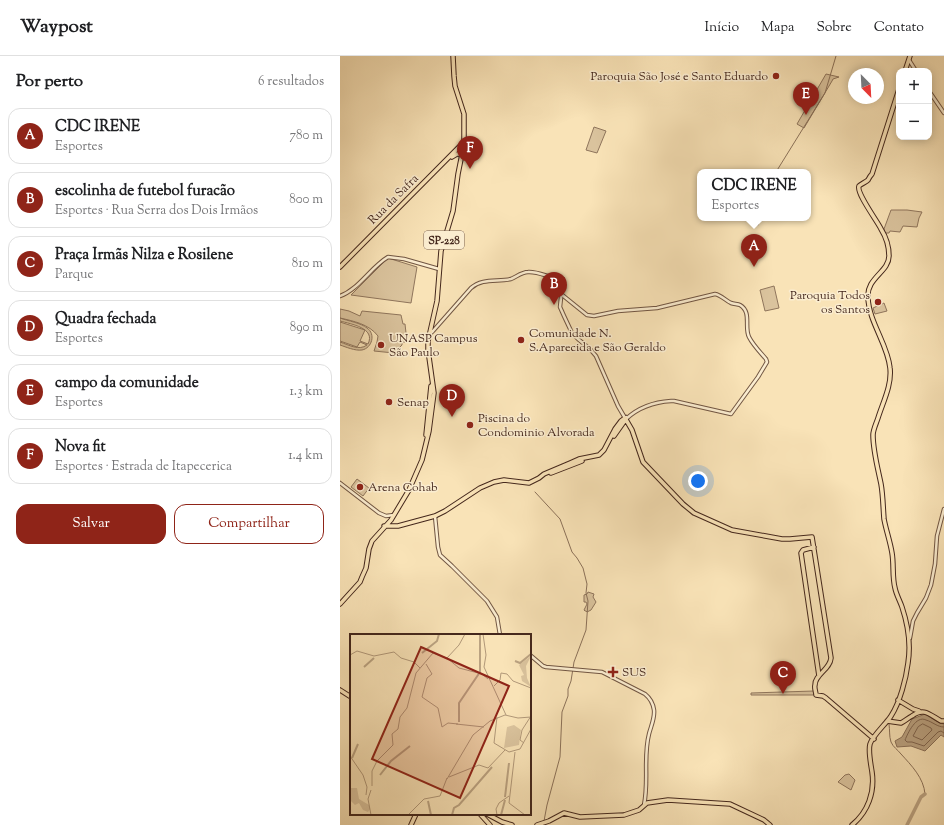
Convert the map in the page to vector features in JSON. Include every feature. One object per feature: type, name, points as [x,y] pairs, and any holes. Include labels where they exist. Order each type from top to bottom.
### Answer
[{"type":"main road","name":"SP-228","points":[[340,604],[360,582],[367,565],[372,541],[391,520],[405,498],[416,477],[426,445],[432,377],[427,352],[437,301],[441,251],[453,211],[464,134],[464,114],[455,86],[452,56]]},
{"type":"main road","points":[[906,68],[909,57]]},
{"type":"main road","points":[[852,825],[864,810],[871,794],[873,782],[870,762],[870,744],[891,716],[898,700],[908,665],[909,641],[903,612],[894,585],[893,557],[884,516],[882,492],[873,436],[889,387],[891,374],[889,362],[872,315],[867,296],[871,283],[886,266],[889,260],[888,247],[882,230],[864,202],[859,186],[867,181],[873,170],[896,98]]},
{"type":"main road","name":"Rua da Safra","points":[[340,268],[453,156],[461,152],[464,134]]},
{"type":"main road","points":[[384,526],[411,523],[435,516],[480,488],[494,482],[504,480],[528,484],[544,474],[570,462],[597,456],[604,450],[621,420],[626,418],[632,430],[643,462],[683,504],[694,513],[732,530],[782,539],[812,537],[831,656],[831,661],[819,676],[815,684],[816,695],[826,698],[874,739]]},
{"type":"main road","points":[[391,520],[392,526]]},
{"type":"main road","points":[[814,547],[803,550],[801,553],[819,676]]},
{"type":"main road","points":[[340,689],[350,695]]},
{"type":"main road","points":[[898,700],[919,712]]},
{"type":"main road","points":[[913,714],[914,710]]},
{"type":"main road","points":[[888,720],[901,723],[913,714],[923,711],[944,721]]},
{"type":"main road","points":[[891,716],[894,722]]},
{"type":"main road","points":[[537,825],[564,813],[580,817],[624,815],[639,810],[644,805],[649,803],[668,800],[730,804],[764,820],[770,825]]},
{"type":"main road","points":[[411,825],[416,815]]},
{"type":"main road","points":[[480,815],[487,823]]},
{"type":"main road","points":[[487,823],[489,815],[495,819],[512,825]]},
{"type":"main road","points":[[487,823],[492,818],[495,819]]},
{"type":"street","points":[[909,57],[914,68]]},
{"type":"street","points":[[932,95],[944,113]]},
{"type":"street","points":[[340,296],[349,292],[388,257],[404,259],[439,269]]},
{"type":"street","points":[[430,333],[473,286],[482,282],[510,279],[528,272],[563,279],[561,294],[560,307],[567,323],[575,336],[596,356],[618,406],[626,418],[647,405],[671,401],[731,414],[767,362],[749,337],[748,316],[744,308],[715,294],[657,308],[618,311],[596,316],[587,315],[561,294]]},
{"type":"street","points":[[340,483],[382,514],[386,516],[394,515]]},
{"type":"street","points":[[909,641],[913,621],[926,598],[931,585],[935,564],[937,536],[944,509]]},
{"type":"street","points":[[435,516],[440,555],[485,599],[497,617],[500,634]]},
{"type":"street","points":[[531,656],[546,667],[605,673],[645,694],[649,698],[653,704],[655,712],[648,735],[646,796],[644,805]]},
{"type":"shaded area","points":[[826,74],[839,77],[833,79],[804,128],[797,124]]},
{"type":"shaded area","points":[[594,127],[606,131],[597,153],[586,150]]},
{"type":"shaded area","points":[[891,210],[922,212],[917,227],[903,226],[900,232],[890,231],[889,233],[885,233],[884,229]]},
{"type":"shaded area","points":[[388,258],[417,267],[411,303],[351,295]]},
{"type":"shaded area","points":[[774,286],[779,308],[765,311],[760,290]]},
{"type":"shaded area","points":[[884,303],[887,311],[875,314],[873,308]]},
{"type":"shaded area","points":[[340,309],[360,316],[362,311],[401,315],[403,324],[405,324],[405,342],[402,342],[402,345],[394,353],[374,351],[378,336],[365,326],[340,318]]},
{"type":"shaded area","points":[[340,318],[367,328],[372,337],[368,347],[359,350],[340,345],[340,342],[357,347],[340,341],[340,322],[365,330],[356,325],[340,321]],"holes":[[[365,330],[369,334],[370,339],[368,344],[360,341]],[[360,342],[367,345],[364,347],[357,347]]]},
{"type":"shaded area","name":"Arena Cohab","points":[[357,479],[369,488],[363,496],[351,487]]},
{"type":"shaded area","points":[[588,592],[594,594],[593,597],[596,602],[591,610],[587,612],[584,610],[587,604],[584,602],[584,595]]},
{"type":"shaded area","points":[[814,691],[814,695],[751,695],[751,693]]},
{"type":"shaded area","points":[[849,774],[855,780],[851,790],[838,782],[845,775]]},
{"type":"water","points":[[925,714],[944,724],[944,737],[941,735],[925,751],[911,746],[897,747],[895,741],[902,737],[912,719]]},
{"type":"waterway","points":[[778,169],[825,93],[836,56]]},
{"type":"waterway","points":[[758,225],[759,221]]},
{"type":"waterway","points":[[535,492],[560,519],[572,552],[583,568],[587,584],[586,593],[588,601],[586,630],[574,662],[568,689],[568,696],[562,712],[560,757],[544,821]]},
{"type":"waterway","points":[[889,724],[892,744],[920,777],[925,794]]},
{"type":"waterway","points":[[907,825],[921,797],[925,794]]},
{"type":"place","name":"Paroquia São José e Santo Eduardo","points":[[776,76]]},
{"type":"place","name":"campo da comunidade","points":[[806,115]]},
{"type":"place","name":"Nova fit","points":[[470,169]]},
{"type":"place","name":"CDC IRENE","points":[[754,267]]},
{"type":"place","name":"Paroquia Todos os Santos","points":[[878,302]]},
{"type":"place","name":"escolinha de futebol furacão","points":[[554,305]]},
{"type":"place","name":"Comunidade N. S.Aparecida e São Geraldo","points":[[521,340]]},
{"type":"place","name":"UNASP Campus São Paulo","points":[[381,345]]},
{"type":"place","name":"Senap","points":[[389,402]]},
{"type":"place","name":"Quadra fechada","points":[[452,417]]},
{"type":"place","name":"Piscina do Condominio Alvorada","points":[[470,425]]},
{"type":"place","name":"Arena Cohab","points":[[360,487]]},
{"type":"place","name":"SUS","points":[[613,672]]},
{"type":"place","name":"Praça Irmãs Nilza e Rosilene","points":[[783,694]]}]
